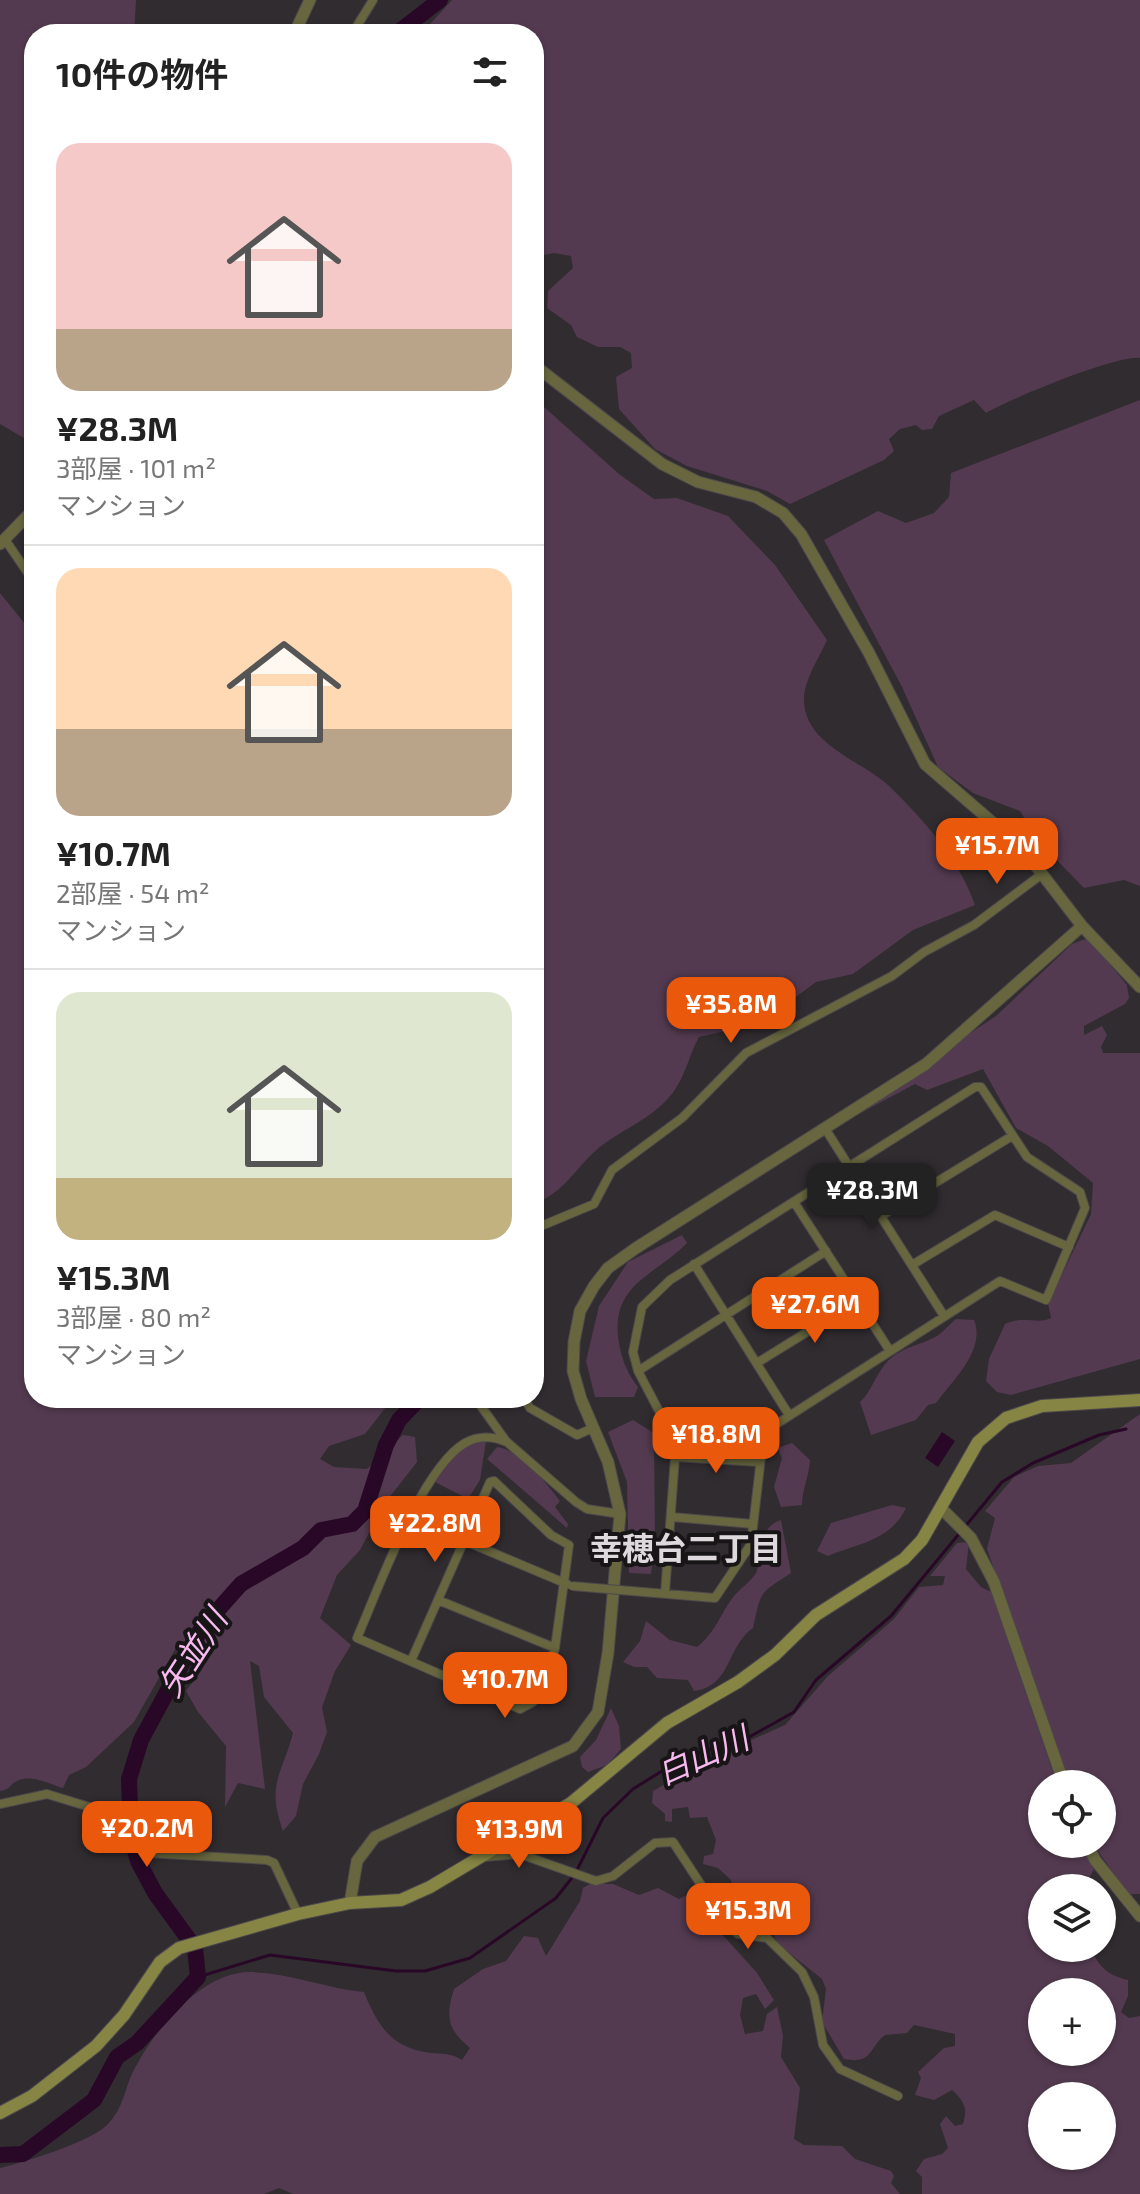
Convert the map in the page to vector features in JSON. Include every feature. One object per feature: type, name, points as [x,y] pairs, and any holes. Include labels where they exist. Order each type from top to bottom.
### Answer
[{"type":"main road","points":[[0,2113],[32,2096],[96,2046],[124,2015],[160,1962],[179,1948],[298,1914],[350,1903],[401,1900],[468,1865],[571,1803],[667,1723],[738,1682],[775,1655],[826,1608],[904,1559],[922,1540],[978,1442],[1006,1418],[1042,1406],[1140,1400]]},
{"type":"street","points":[[299,24],[310,0]]},
{"type":"street","points":[[358,24],[373,0]]},
{"type":"street","points":[[544,373],[662,464],[698,482],[756,497],[783,513],[801,534],[869,653],[925,764],[1022,848],[1082,926],[1140,987]]},
{"type":"street","points":[[24,520],[3,543],[24,569]]},
{"type":"street","points":[[544,1225],[594,1204],[612,1170],[682,1118],[746,1053],[768,1038],[892,976],[924,952],[974,925],[1042,874]]},
{"type":"street","points":[[350,1903],[357,1861],[375,1837],[573,1746],[592,1723],[603,1693],[620,1514],[608,1462],[573,1371],[580,1311],[594,1286],[608,1268],[636,1248],[926,1064],[1082,926]]},
{"type":"street","points":[[410,1518],[568,1584],[660,1593],[715,1598],[751,1544],[763,1440],[789,1415],[1000,1281],[1046,1300],[1085,1208],[1080,1192],[1027,1157],[978,1087],[694,1264],[653,1293],[642,1307],[633,1352],[638,1371],[670,1432],[675,1457],[672,1517],[660,1593]]},
{"type":"street","points":[[826,1130],[944,1316]]},
{"type":"street","points":[[881,1216],[1012,1136]]},
{"type":"street","points":[[794,1202],[890,1351]]},
{"type":"street","points":[[912,1265],[995,1215],[1069,1247]]},
{"type":"street","points":[[638,1371],[826,1251]]},
{"type":"street","points":[[694,1264],[789,1415]]},
{"type":"street","points":[[757,1363],[857,1301]]},
{"type":"street","points":[[482,1408],[507,1442],[576,1502],[587,1509],[620,1514]]},
{"type":"street","points":[[530,1408],[550,1423],[577,1435],[593,1428]]},
{"type":"street","points":[[411,1661],[462,1539],[490,1482],[497,1482],[551,1535],[569,1545],[568,1584],[555,1648],[539,1694],[520,1709],[357,1638],[427,1487],[462,1444],[474,1438],[493,1436],[507,1442]]},
{"type":"street","points":[[675,1457],[759,1462]]},
{"type":"street","points":[[941,1508],[971,1538],[999,1596],[1059,1770]]},
{"type":"street","points":[[672,1517],[753,1524]]},
{"type":"street","points":[[438,1600],[555,1648]]},
{"type":"street","points":[[0,1804],[47,1794],[135,1821],[147,1853],[267,1860],[274,1863],[298,1914]]},
{"type":"street","points":[[468,1865],[498,1855],[520,1854],[583,1878],[605,1880],[655,1843],[673,1842],[728,1926],[738,1934],[767,1938],[802,1972],[814,1997],[823,2045],[840,2069],[898,2096]]},
{"type":"street","points":[[1094,1858],[1140,1916]]},
{"type":"shaded area","points":[[0,0],[136,0],[135,24],[24,24],[24,438],[0,424]]},
{"type":"shaded area","points":[[452,0],[1140,0],[1140,358],[1087,370],[986,413],[974,400],[939,416],[932,429],[922,430],[916,425],[900,429],[889,439],[894,451],[884,460],[790,504],[767,491],[687,466],[655,449],[619,409],[616,377],[632,368],[631,353],[620,347],[598,347],[577,337],[571,325],[547,308],[548,291],[573,268],[571,256],[544,255],[544,24],[430,24]]},
{"type":"shaded area","points":[[1140,400],[1140,886],[1124,880],[1084,888],[1039,842],[1020,811],[973,793],[938,767],[902,687],[824,540],[878,511],[906,523],[934,513],[949,497],[951,473]]},
{"type":"shaded area","points":[[544,407],[619,474],[654,499],[677,498],[728,516],[775,565],[827,640],[805,690],[806,714],[813,728],[836,750],[889,786],[915,812],[950,856],[975,905],[913,930],[853,974],[816,982],[789,1002],[735,1029],[699,1037],[679,1082],[667,1099],[646,1117],[600,1147],[558,1190],[544,1199]]},
{"type":"shaded area","points":[[0,593],[24,623],[24,1408],[385,1408],[365,1434],[329,1446],[320,1459],[334,1467],[367,1469],[403,1435],[415,1437],[417,1462],[385,1503],[360,1550],[337,1575],[320,1618],[351,1645],[335,1671],[322,1707],[327,1732],[319,1754],[303,1784],[296,1816],[283,1831],[276,1790],[293,1733],[264,1697],[259,1666],[250,1661],[265,1789],[238,1783],[225,1807],[226,1746],[198,1712],[186,1691],[201,1671],[204,1648],[183,1642],[177,1646],[134,1722],[86,1767],[69,1775],[63,1788],[40,1780],[22,1779],[0,1791]]},
{"type":"shaded area","points":[[1088,938],[1127,985],[1129,998],[1125,1004],[1084,1026],[1084,1035],[1102,1026],[1107,1035],[1101,1047],[1103,1053],[1140,1053],[1140,1359],[1011,1395],[997,1392],[986,1381],[989,1359],[1005,1324],[1051,1318],[1048,1304],[1091,1214],[1093,1183],[1048,1146],[1016,1128],[983,1069],[927,1090],[915,1084],[853,1117],[847,1114],[996,1016],[1072,944]]},
{"type":"shaded area","points":[[682,1235],[687,1243],[639,1282],[622,1304],[618,1336],[624,1363],[638,1387],[634,1397],[595,1397],[586,1361],[599,1306],[628,1262]]},
{"type":"shaded area","points":[[956,1319],[974,1320],[977,1331],[972,1353],[959,1375],[936,1403],[928,1405],[916,1420],[871,1435],[860,1402],[883,1367],[898,1353],[937,1336]]},
{"type":"shaded area","points":[[1140,1414],[1140,1894],[1128,1894],[1103,1858],[1116,1858],[1116,1770],[1064,1770],[987,1549],[995,1518],[985,1511],[1014,1477],[1038,1466],[1071,1463]]},
{"type":"shaded area","points":[[633,1420],[654,1433],[655,1543],[651,1574],[629,1573],[627,1482],[608,1432]]},
{"type":"shaded area","points":[[942,1432],[955,1441],[938,1467],[925,1458]]},
{"type":"shaded area","points":[[486,1441],[480,1480],[468,1499],[431,1480],[451,1449]]},
{"type":"shaded area","points":[[792,1443],[810,1460],[809,1466],[802,1505],[781,1507],[774,1487],[782,1458],[777,1448]]},
{"type":"shaded area","points":[[497,1447],[524,1460],[540,1476],[560,1501],[555,1507],[568,1524],[567,1528],[487,1459]]},
{"type":"shaded area","points":[[892,1505],[906,1508],[891,1528],[882,1534],[828,1556],[817,1551],[831,1523]]},
{"type":"shaded area","points":[[781,1520],[791,1573],[763,1594],[753,1628],[744,1636],[715,1682],[694,1691],[688,1680],[657,1678],[647,1667],[634,1667],[623,1662],[640,1641],[646,1621],[670,1640],[697,1647],[734,1596],[756,1573],[765,1535],[773,1524]]},
{"type":"shaded area","points":[[969,1542],[966,1569],[981,1587],[991,1592],[1052,1770],[1028,1770],[1028,1858],[1089,1858],[1094,1869],[1091,1874],[1028,1874],[1028,1962],[1099,1962],[1105,1970],[1128,1980],[1128,1996],[1121,2012],[1129,2018],[1140,2016],[1140,2194],[922,2194],[922,2177],[916,2171],[924,2159],[942,2154],[948,2148],[940,2124],[946,2116],[955,2126],[963,2124],[965,2109],[952,2090],[934,2100],[915,2095],[921,2078],[918,2072],[944,2048],[955,2046],[955,2034],[914,2025],[907,2033],[885,2035],[865,2057],[844,2059],[822,2022],[826,1989],[822,1979],[778,1944],[764,1915],[745,1911],[734,1898],[731,1880],[718,1868],[703,1864],[704,1856],[713,1854],[716,1840],[707,1817],[690,1818],[688,1807],[672,1809],[672,1822],[665,1821],[665,1814],[652,1803],[653,1791],[713,1757],[785,1725],[828,1676],[894,1619],[919,1587],[943,1585],[945,1576],[930,1576],[957,1543]]},
{"type":"shaded area","points":[[611,1708],[619,1726],[621,1749],[607,1765],[588,1772],[582,1767],[580,1757],[596,1740]]},
{"type":"shaded area","points":[[590,1884],[613,1884],[639,1895],[658,1888],[679,1899],[693,1892],[696,1884],[724,1926],[721,1933],[757,1973],[774,2000],[765,2009],[756,1994],[743,1998],[740,2015],[745,2034],[763,2031],[767,2014],[777,2007],[783,2036],[781,2057],[800,2088],[794,2139],[804,2145],[842,2146],[855,2159],[891,2171],[894,2176],[891,2183],[900,2194],[293,2194],[279,2188],[264,2194],[0,2194],[0,2168],[72,2144],[107,2125],[121,2104],[145,2051],[168,2020],[198,1992],[232,1974],[265,1973],[364,1992],[375,2016],[396,2041],[417,2050],[451,2055],[462,2060],[470,2048],[450,2022],[454,1989],[483,1969],[506,1961],[524,1936],[538,1938],[546,1956],[580,1901],[583,1888]]},
{"type":"waterway","name":"矢並川","points":[[409,24],[440,0]]},
{"type":"waterway","name":"矢並川","points":[[0,2155],[23,2154],[94,2100],[117,2057],[137,2043],[198,1977],[195,1948],[155,1893],[138,1861],[131,1837],[129,1779],[141,1740],[201,1629],[241,1584],[303,1548],[321,1530],[352,1524],[365,1511],[386,1445],[399,1420],[410,1408]]},
{"type":"waterway","name":"白山川","points":[[198,1977],[270,1955],[396,1971],[425,1971],[470,1958],[556,1898],[575,1874],[603,1818],[633,1789],[683,1758],[751,1736],[794,1712],[816,1680],[891,1616],[1002,1482],[1033,1463],[1099,1435],[1126,1429]]},
{"type":"district","name":"幸穂台二丁目","points":[[686,1549]]}]
